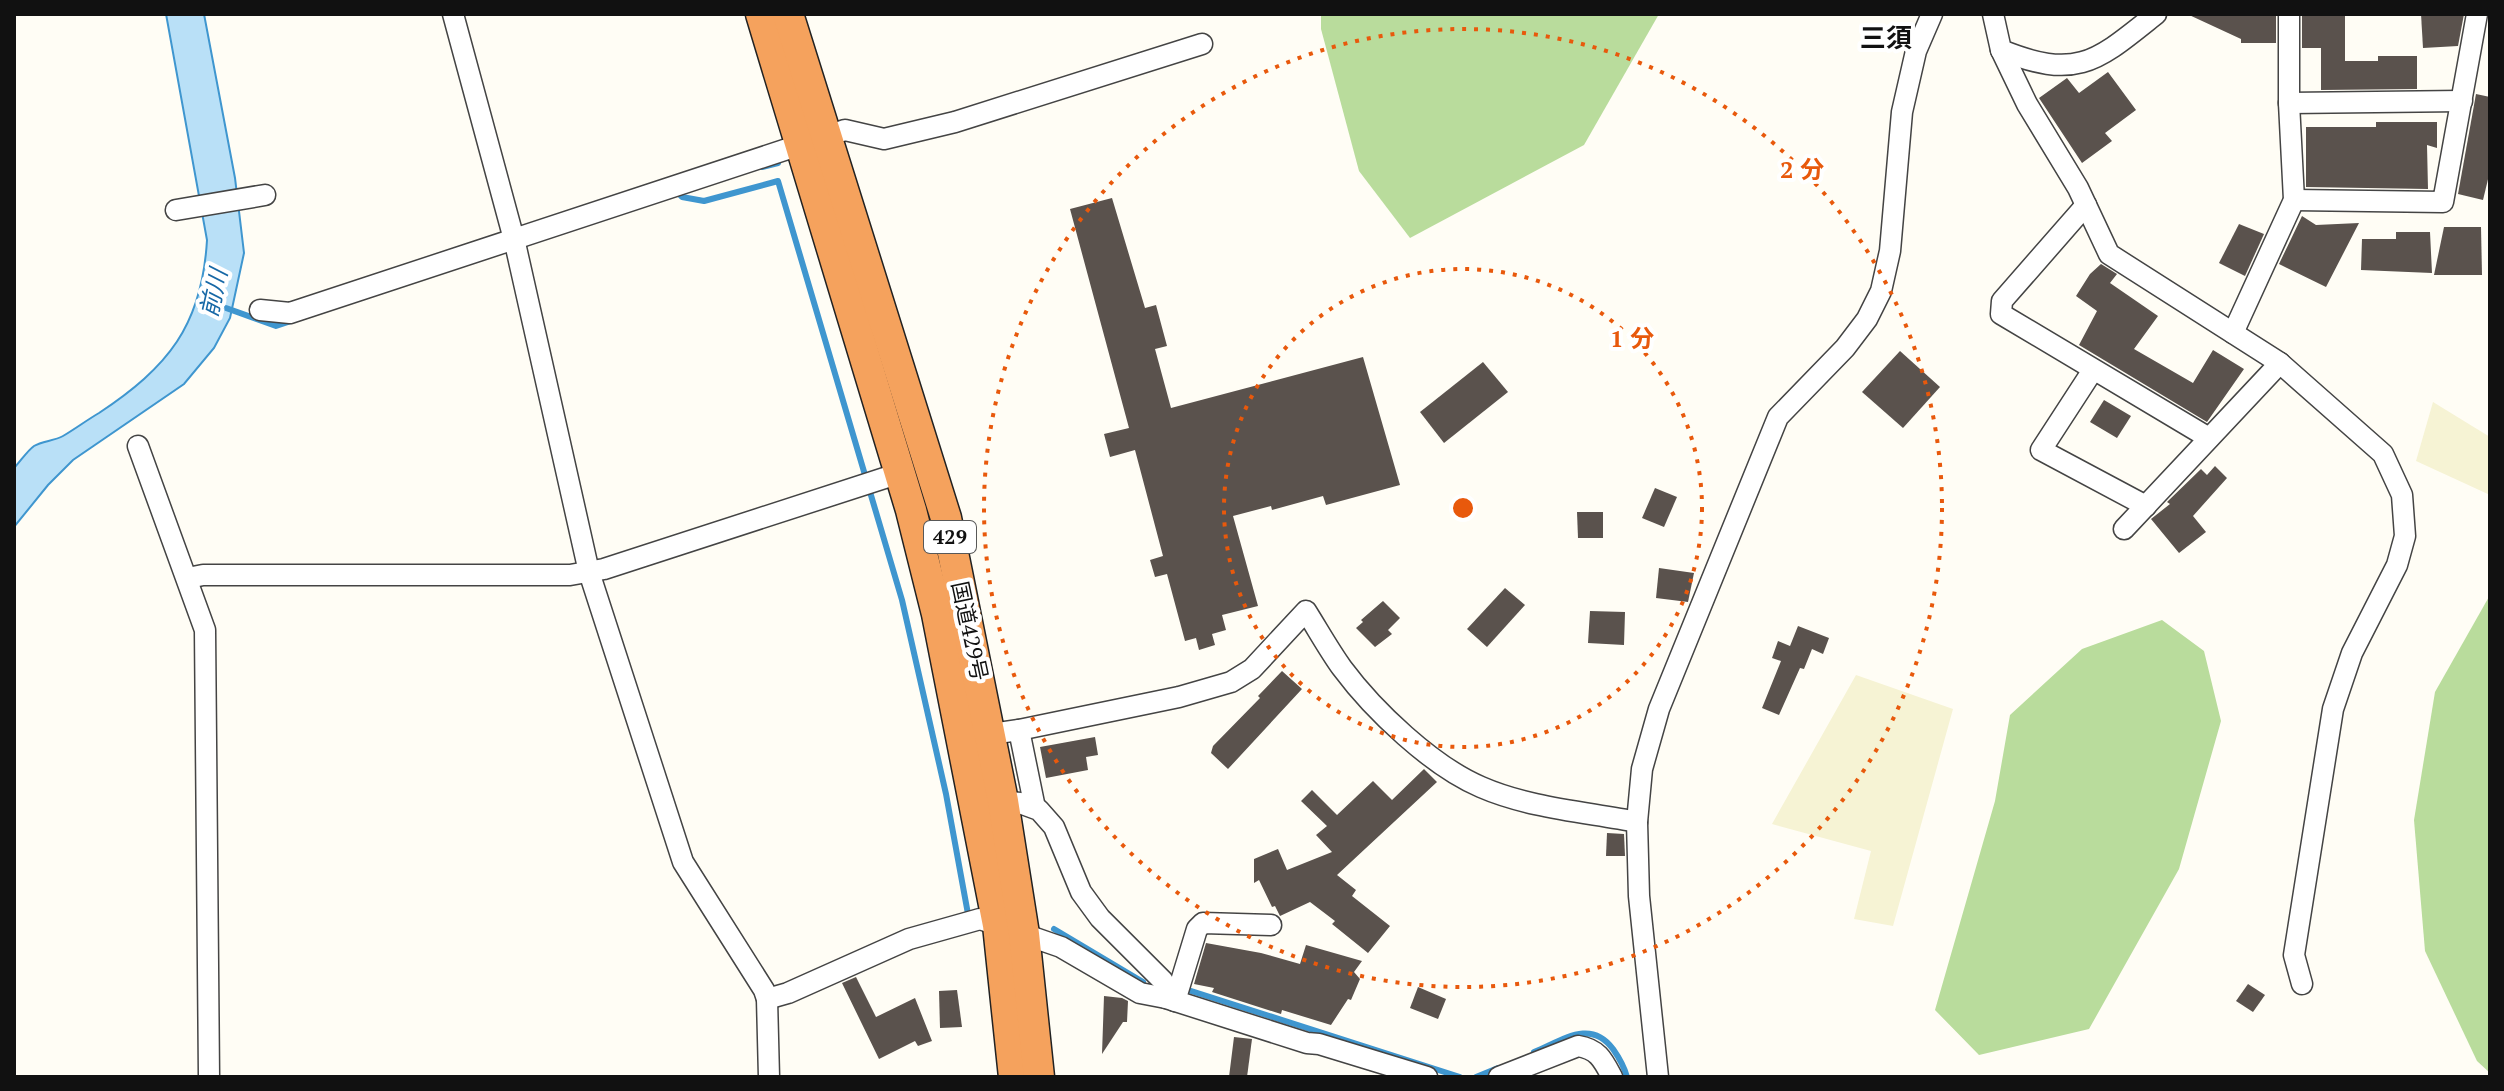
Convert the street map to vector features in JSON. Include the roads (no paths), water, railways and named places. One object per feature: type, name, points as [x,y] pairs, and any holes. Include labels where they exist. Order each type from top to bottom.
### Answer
[{"type":"highway","name":"国道429号","points":[[761,14],[812,141],[946,518],[1003,801],[1011,930],[1014,1077]]},
{"type":"highway","name":"国道429号","points":[[788,14],[879,480],[991,734],[973,798],[1011,930],[1039,1077]]},
{"type":"street","points":[[453,14],[515,243],[589,572],[683,862],[764,990],[767,999],[769,1077]]},
{"type":"street","points":[[1658,1077],[1639,896],[1637,822],[1642,769],[1659,709],[1778,417],[1845,348],[1867,319],[1881,291],[1890,251],[1902,112],[1916,51],[1932,14]]},
{"type":"street","points":[[1993,14],[2001,50],[2027,104],[2086,205],[2109,254],[2280,363],[2383,454],[2402,495],[2405,536],[2397,565],[2352,653],[2333,709],[2294,955],[2302,984]]},
{"type":"street","points":[[2001,50],[2031,62],[2084,63],[2106,54],[2156,14]]},
{"type":"street","points":[[2233,333],[2294,200],[2289,14]]},
{"type":"street","points":[[2294,200],[2443,202],[2477,14]]},
{"type":"street","points":[[260,310],[290,313],[515,243],[845,130],[884,139],[955,122],[1202,44]]},
{"type":"street","points":[[2289,103],[2462,101]]},
{"type":"street","points":[[178,210],[261,196]]},
{"type":"street","points":[[2086,205],[2002,301],[2001,314],[2209,438]]},
{"type":"street","points":[[2124,529],[2280,363]]},
{"type":"street","points":[[2093,370],[2041,450],[2146,506]]},
{"type":"street","points":[[138,446],[205,630],[209,1077]]},
{"type":"street","points":[[188,578],[203,575],[570,575],[604,569],[879,480]]},
{"type":"street","points":[[1035,808],[991,734],[1179,697],[1231,682],[1252,669],[1306,611],[1341,668],[1363,694],[1446,769],[1483,788],[1532,803],[1637,822]]},
{"type":"street","points":[[973,798],[1020,803],[1039,810],[1054,827],[1081,892],[1100,918],[1163,981],[1170,1000]]},
{"type":"street","points":[[767,999],[788,993],[909,939],[980,919],[1061,947],[1140,993],[1427,1077]]},
{"type":"street","points":[[1170,1000],[1197,929],[1203,923],[1271,925]]},
{"type":"street","points":[[1499,1077],[1578,1046],[1590,1048],[1599,1055],[1612,1077]]},
{"type":"water","name":"前川","points":[[166,14],[204,14],[235,178],[244,253],[230,318],[214,348],[184,384],[73,460],[14,527],[14,468],[34,446],[68,433],[144,379],[177,342],[198,297],[207,240]]},
{"type":"waterway","points":[[762,167],[778,163]]},
{"type":"waterway","points":[[677,192],[682,197],[704,201],[778,181],[902,600],[946,794],[968,914]]},
{"type":"waterway","name":"前川","points":[[226,308],[276,326],[291,321]]},
{"type":"waterway","points":[[1054,929],[1143,982]]},
{"type":"waterway","points":[[1185,989],[1460,1077]]},
{"type":"waterway","points":[[1534,1052],[1575,1035],[1595,1035],[1613,1049],[1627,1077]]},
{"type":"waterway","points":[[1476,1077],[1498,1068]]},
{"type":"district","name":"三須","points":[[1886,38]]}]
